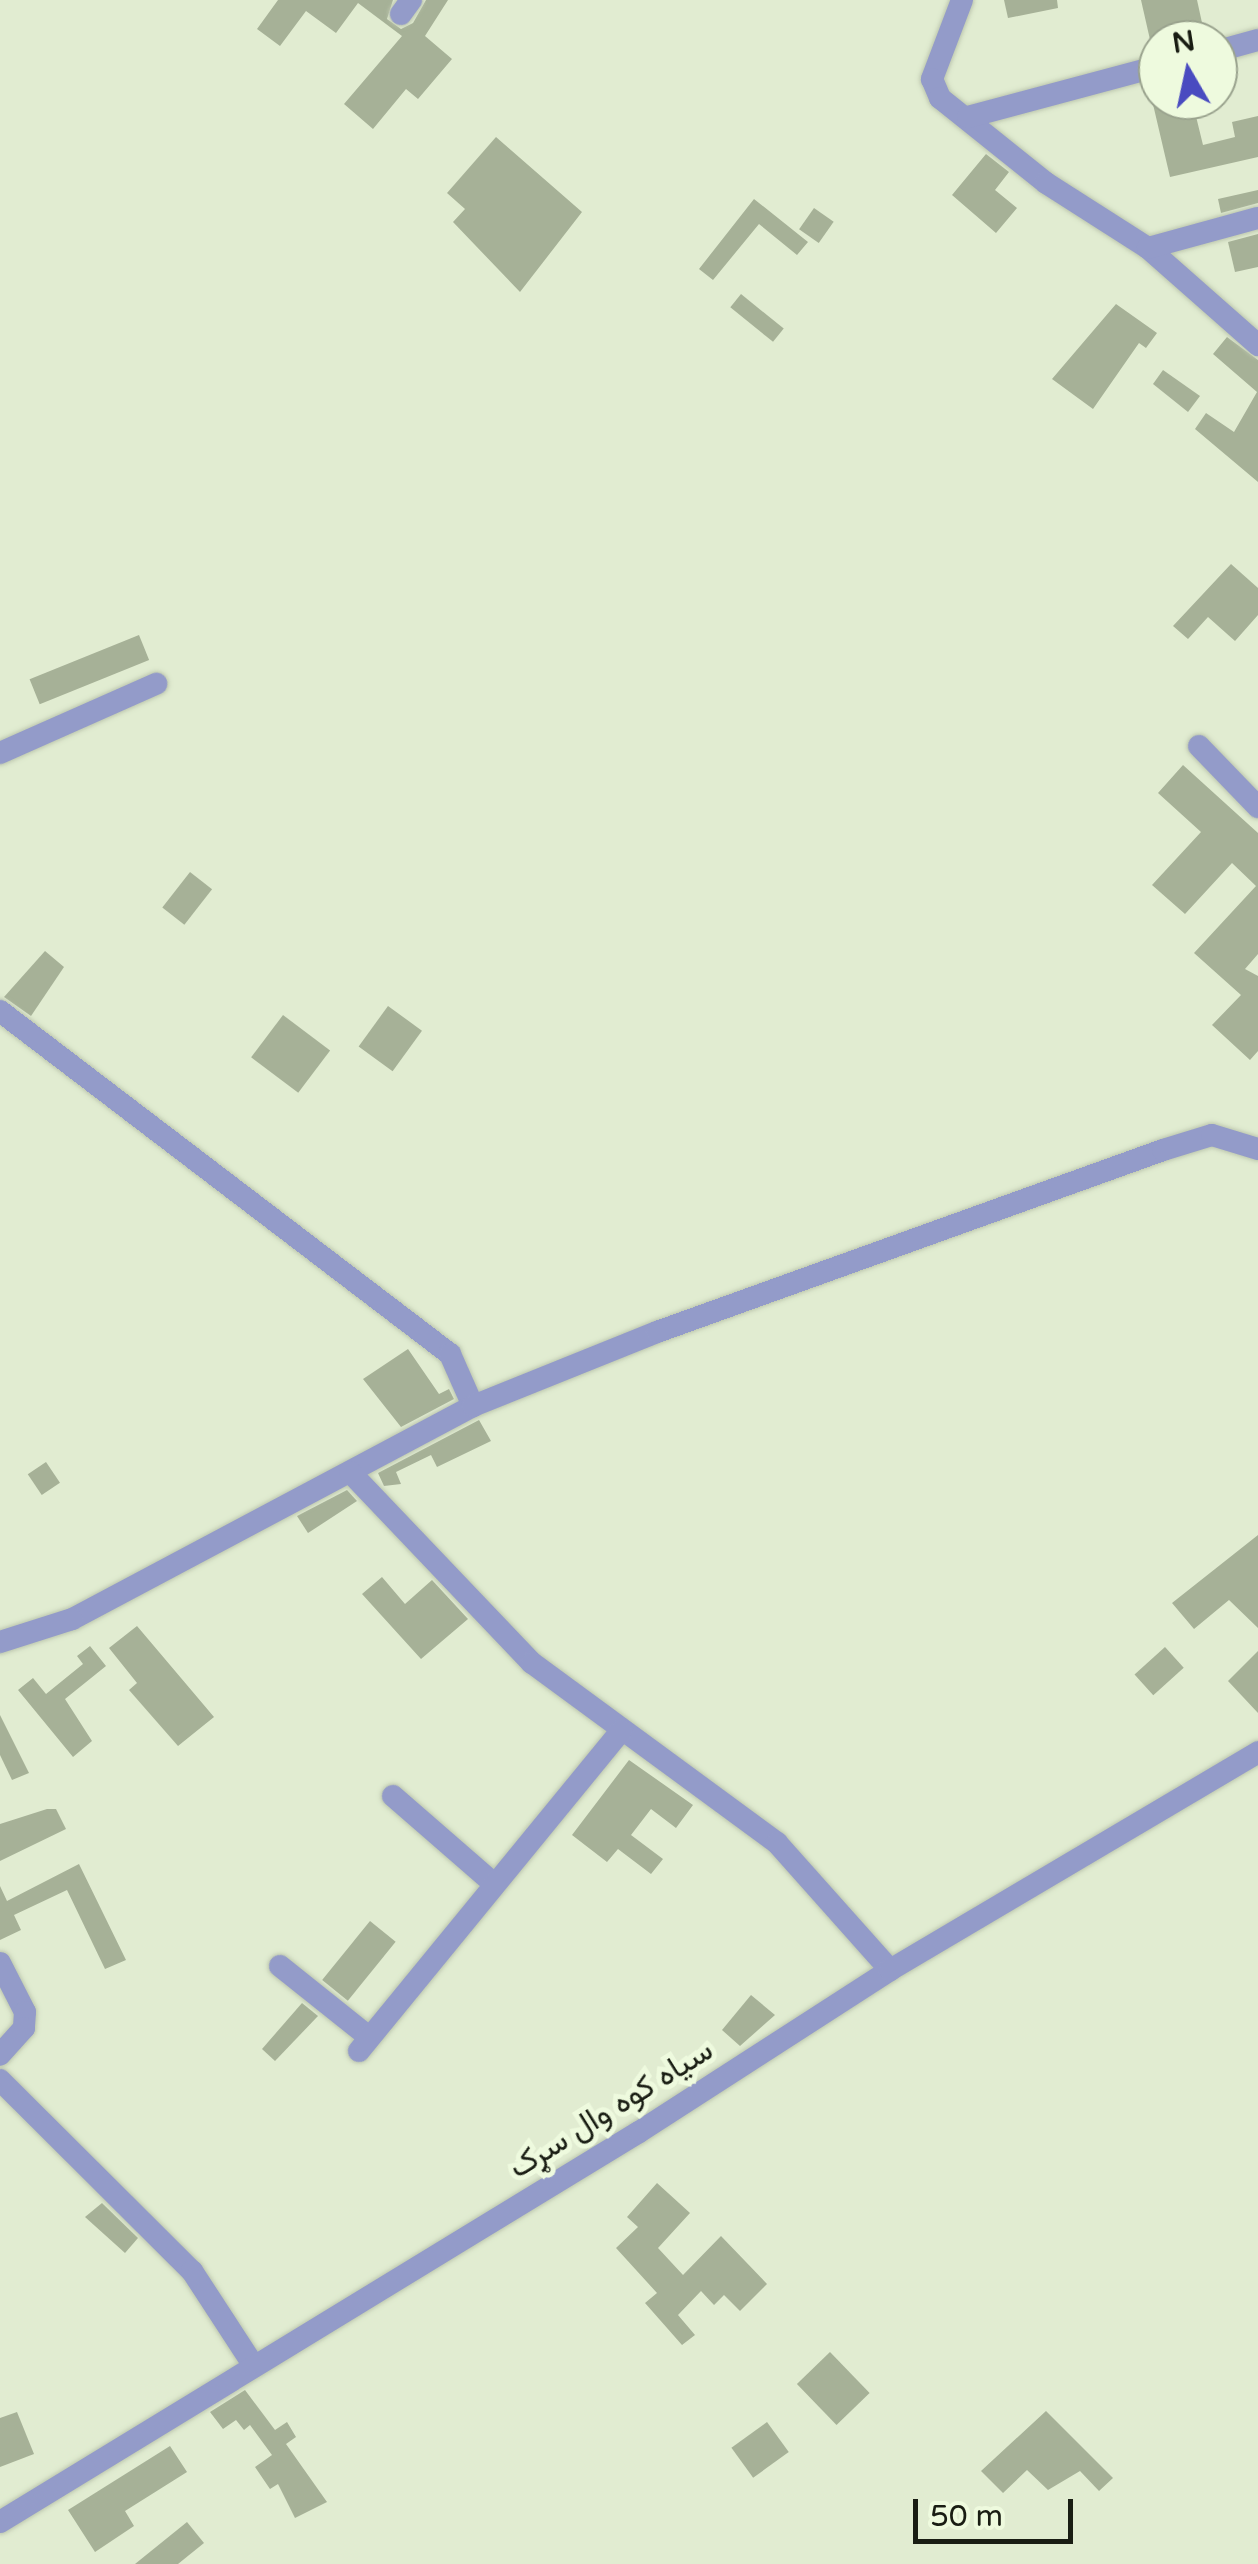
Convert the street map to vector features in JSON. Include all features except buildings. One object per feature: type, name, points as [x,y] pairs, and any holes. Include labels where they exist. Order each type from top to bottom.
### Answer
[{"type":"street","points":[[962,0],[932,79],[940,98],[968,116],[1046,184],[1148,248],[1258,345]]},
{"type":"street","points":[[968,116],[1138,71]]},
{"type":"street","points":[[1148,248],[1258,218]]},
{"type":"street","points":[[0,753],[156,684]]},
{"type":"street","points":[[1199,746],[1258,807]]},
{"type":"street","points":[[0,1012],[450,1354],[473,1406]]},
{"type":"street","points":[[0,1642],[72,1619],[473,1406],[657,1332],[1212,1135],[1258,1149]]},
{"type":"street","points":[[350,1472],[532,1663],[777,1843],[890,1970]]},
{"type":"street","points":[[280,1966],[364,2044],[621,1731]]},
{"type":"street","name":"سیاه کوه وال سړک","points":[[0,2522],[890,1970],[1258,1752]]},
{"type":"street","points":[[393,1796],[493,1883]]},
{"type":"street","points":[[0,1962],[26,2012],[24,2028],[0,2056]]},
{"type":"street","points":[[0,2080],[192,2270],[254,2366]]}]
